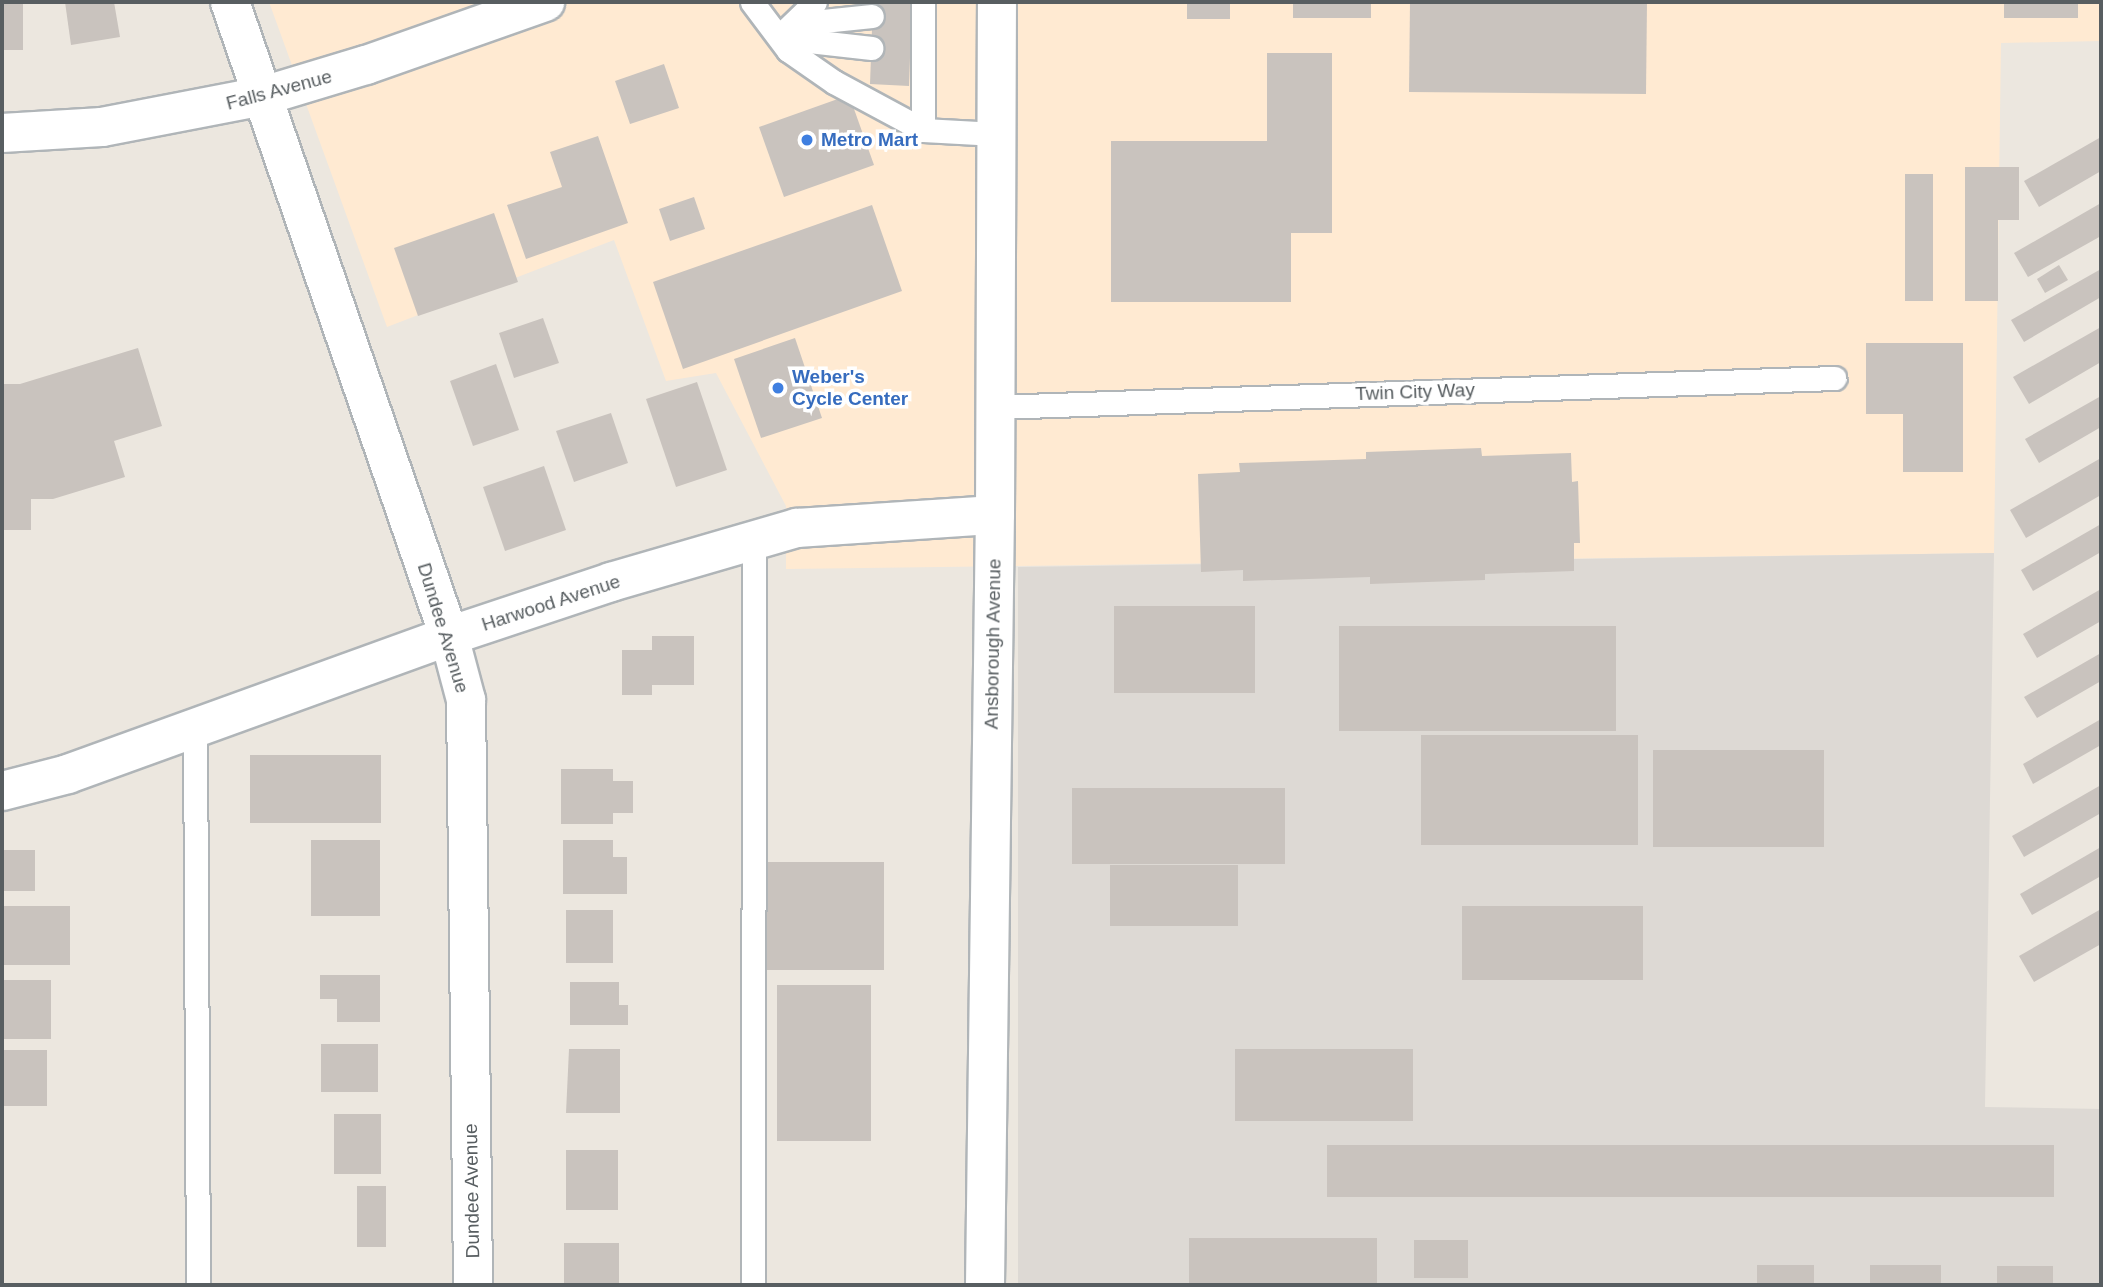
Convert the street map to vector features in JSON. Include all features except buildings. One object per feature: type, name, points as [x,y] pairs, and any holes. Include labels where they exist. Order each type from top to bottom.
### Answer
[{"type":"street","name":"Dundee Avenue","points":[[230,2],[449,636],[466,700],[473,1285]]},
{"type":"street","name":"Falls Avenue","points":[[2,133],[103,127],[262,96],[366,65],[545,2]]},
{"type":"street","name":"Ansborough Avenue","points":[[985,1285],[995,515],[997,2]]},
{"type":"street","name":"Harwood Avenue","points":[[2,791],[68,774],[449,636],[611,582],[797,528],[995,515]]},
{"type":"lane","points":[[752,2],[788,50],[834,82],[923,130],[996,134]]},
{"type":"lane","points":[[779,37],[815,2]]},
{"type":"lane","points":[[919,11],[917,51],[923,130]]},
{"type":"lane","points":[[779,37],[823,21],[872,16]]},
{"type":"lane","points":[[779,37],[871,48]]},
{"type":"lane","name":"Twin City Way","points":[[996,407],[1834,378]]},
{"type":"lane","points":[[753,1285],[754,541]]},
{"type":"lane","points":[[195,728],[198,1285]]},
{"type":"shaded area","points":[[269,2],[2101,2],[2101,41],[2001,43],[1994,553],[786,569],[786,506],[716,373],[666,381],[614,240],[387,327]]},
{"type":"shaded area","points":[[1994,553],[1985,1107],[2101,1109],[2101,1285],[1018,1285],[1018,567]]},
{"type":"place","name":"Metro Mart","points":[[807,140]]},
{"type":"place","name":"Weber's Cycle Center","points":[[778,388]]}]
